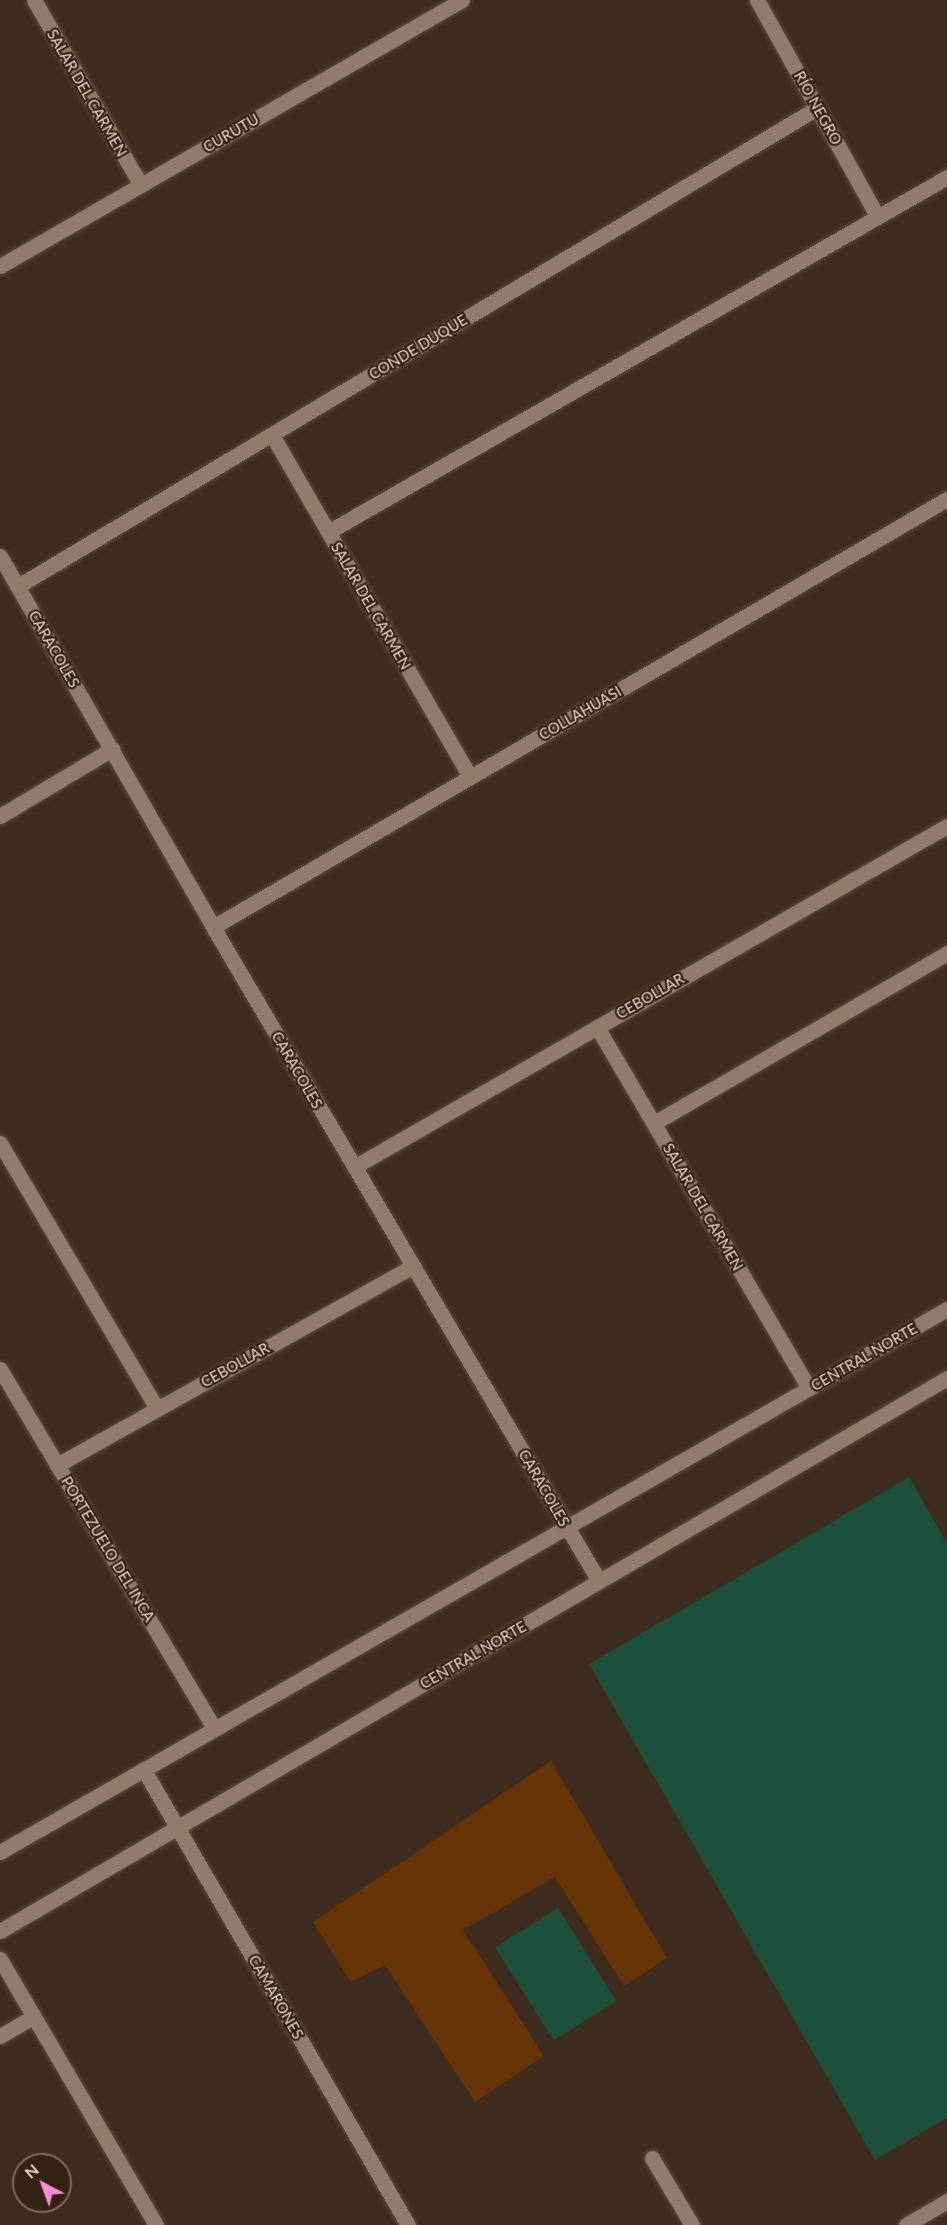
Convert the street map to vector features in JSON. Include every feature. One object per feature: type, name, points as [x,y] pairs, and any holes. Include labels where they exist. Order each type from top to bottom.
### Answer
[{"type":"street","name":"SALAR DEL CARMEN","points":[[34,0],[141,185]]},
{"type":"street","name":"CURUTU","points":[[0,266],[462,0]]},
{"type":"street","name":"RÍO NEGRO","points":[[757,0],[878,217]]},
{"type":"street","name":"CONDE DUQUE","points":[[18,586],[818,108]]},
{"type":"street","points":[[328,532],[947,177]]},
{"type":"street","name":"SALAR DEL CARMEN","points":[[272,435],[470,777]]},
{"type":"street","name":"COLLAHUASI","points":[[213,927],[947,499]]},
{"type":"street","name":"CARACOLES","points":[[0,556],[213,927],[599,1581]]},
{"type":"street","points":[[0,816],[112,748]]},
{"type":"street","name":"CEBOLLAR","points":[[354,1167],[947,825]]},
{"type":"street","points":[[654,1123],[947,953]]},
{"type":"street","name":"SALAR DEL CARMEN","points":[[597,1027],[809,1388]]},
{"type":"street","points":[[0,1143],[157,1409]]},
{"type":"street","name":"CEBOLLAR","points":[[57,1465],[413,1266]]},
{"type":"street","name":"CENTRAL NORTE","points":[[0,1852],[947,1309]]},
{"type":"street","name":"PORTEZUELO DEL INCA","points":[[0,1369],[215,1729]]},
{"type":"street","name":"CENTRAL NORTE","points":[[0,1931],[947,1378]]},
{"type":"street","name":"CAMARONES","points":[[144,1770],[408,2225]]},
{"type":"street","points":[[0,1959],[156,2225]]},
{"type":"street","points":[[0,2036],[34,2016]]},
{"type":"street","points":[[652,2158],[692,2225]]},
{"type":"street","points":[[906,2225],[947,2201]]},
{"type":"green space","points":[[909,1477],[947,1543],[947,2118],[875,2160],[589,1664]]},
{"type":"green space","points":[[558,1908],[616,2001],[554,2040],[495,1947]]},
{"type":"building","points":[[551,1761],[667,1958],[624,1986],[555,1877],[463,1930],[544,2056],[475,2102],[385,1965],[351,1982],[313,1922]]}]
